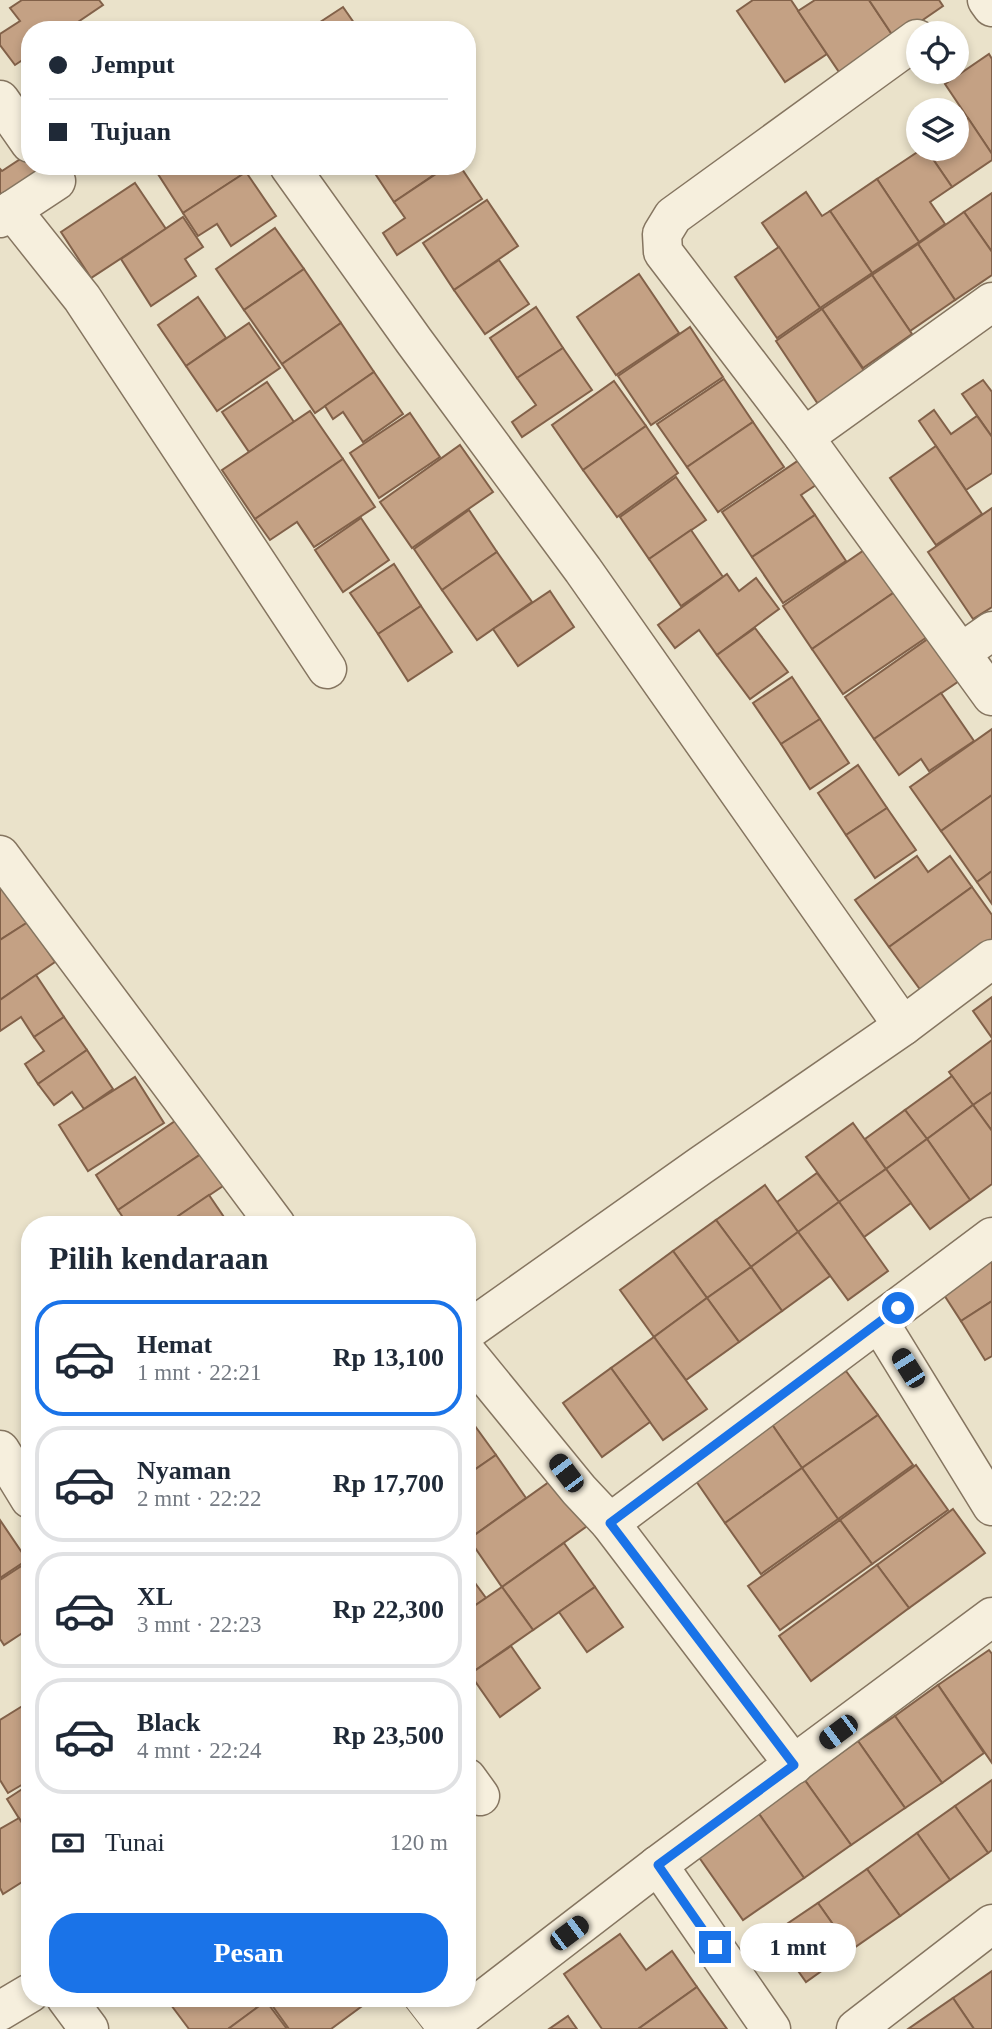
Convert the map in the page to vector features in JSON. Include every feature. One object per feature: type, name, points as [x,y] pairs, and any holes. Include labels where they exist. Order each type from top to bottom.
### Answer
[{"type":"street","points":[[987,0],[992,7]]},
{"type":"street","points":[[906,47],[673,216],[662,234],[663,251],[804,437],[977,642],[992,696]]},
{"type":"street","points":[[0,100],[21,130]]},
{"type":"street","points":[[54,175],[6,214],[82,298],[327,669]]},
{"type":"street","points":[[295,175],[583,570],[904,1026]]},
{"type":"street","points":[[804,437],[992,302]]},
{"type":"street","points":[[0,855],[269,1216]]},
{"type":"street","points":[[476,1325],[904,1026],[992,959]]},
{"type":"street","points":[[610,1523],[992,1237]]},
{"type":"street","points":[[879,1322],[992,1506]]},
{"type":"street","points":[[476,1364],[579,1490],[610,1523],[794,1765]]},
{"type":"street","points":[[0,1450],[21,1484]]},
{"type":"street","points":[[476,2004],[658,1865],[992,1617]]},
{"type":"street","points":[[658,1865],[771,2029]]},
{"type":"street","points":[[856,2029],[992,1924]]},
{"type":"street","points":[[0,2011],[21,1998]]},
{"type":"street","points":[[73,2007],[89,2029]]},
{"type":"street","points":[[444,2029],[473,2007]]},
{"type":"lane","points":[[426,2007],[444,2029]]},
{"type":"building","points":[[22,0],[99,0],[103,5],[79,21],[21,21],[21,61],[15,65],[0,45],[0,34],[20,21],[10,8]]},
{"type":"building","points":[[753,0],[791,0],[827,54],[785,82],[737,11]]},
{"type":"building","points":[[815,0],[869,0],[895,39],[841,75],[798,11]]},
{"type":"building","points":[[869,0],[939,0],[943,6],[921,21],[906,21],[906,31],[895,39]]},
{"type":"building","points":[[343,7],[353,21],[322,21]]},
{"type":"building","points":[[989,54],[992,59],[992,154],[969,120],[969,98],[954,98],[945,84],[969,84],[969,68]]},
{"type":"building","points":[[969,120],[992,154],[992,160],[952,187],[934,161],[969,161]]},
{"type":"building","points":[[21,159],[21,175],[42,175],[47,184],[0,216],[0,169],[2,171]]},
{"type":"building","points":[[906,160],[934,161],[952,187],[930,202],[945,224],[919,242],[877,179]]},
{"type":"building","points":[[159,175],[241,175],[183,213]]},
{"type":"building","points":[[241,175],[248,175],[276,216],[231,246],[217,224],[198,236],[183,213]]},
{"type":"building","points":[[376,175],[434,175],[394,202]]},
{"type":"building","points":[[434,175],[466,175],[482,199],[397,255],[383,233],[405,218],[394,202]]},
{"type":"building","points":[[877,179],[919,242],[872,273],[830,211]]},
{"type":"building","points":[[135,183],[166,229],[91,278],[61,232]]},
{"type":"building","points":[[806,192],[822,216],[830,211],[872,273],[820,308],[762,223]]},
{"type":"building","points":[[992,193],[992,252],[964,212]]},
{"type":"building","points":[[487,200],[518,246],[454,290],[423,243]]},
{"type":"building","points":[[964,212],[992,252],[992,275],[955,300],[918,244]]},
{"type":"building","points":[[183,217],[203,247],[185,259],[196,276],[151,306],[121,259]]},
{"type":"building","points":[[275,228],[304,269],[244,310],[216,269]]},
{"type":"building","points":[[918,244],[955,300],[910,331],[872,275]]},
{"type":"building","points":[[779,247],[820,308],[777,338],[735,277]]},
{"type":"building","points":[[499,260],[529,304],[485,334],[454,290]]},
{"type":"building","points":[[304,269],[341,323],[282,364],[244,310]]},
{"type":"building","points":[[639,274],[679,333],[616,375],[577,317]]},
{"type":"building","points":[[872,275],[912,334],[863,368],[822,309]]},
{"type":"building","points":[[198,297],[226,338],[186,366],[158,325]]},
{"type":"building","points":[[536,307],[563,348],[517,378],[490,338]]},
{"type":"building","points":[[822,309],[871,381],[824,413],[776,341]]},
{"type":"building","points":[[249,323],[280,368],[217,411],[186,366]]},
{"type":"building","points":[[341,323],[374,372],[315,413],[282,364]]},
{"type":"building","points":[[690,327],[723,377],[651,425],[618,376]]},
{"type":"building","points":[[563,348],[592,390],[522,437],[512,422],[536,405],[517,378]]},
{"type":"building","points":[[374,372],[403,414],[363,442],[343,412],[333,419],[325,406]]},
{"type":"building","points":[[724,379],[753,422],[687,467],[657,424]]},
{"type":"building","points":[[983,380],[992,392],[992,437],[962,394]]},
{"type":"building","points":[[614,381],[646,426],[583,470],[552,425]]},
{"type":"building","points":[[267,382],[294,422],[249,452],[222,412]]},
{"type":"building","points":[[934,410],[951,434],[977,416],[992,437],[992,473],[966,490],[919,421]]},
{"type":"building","points":[[310,411],[343,459],[255,519],[222,470]]},
{"type":"building","points":[[410,413],[440,457],[379,498],[350,453]]},
{"type":"building","points":[[753,422],[784,467],[718,512],[687,467]]},
{"type":"building","points":[[646,426],[678,473],[617,517],[583,470]]},
{"type":"building","points":[[460,445],[493,492],[412,548],[380,502]]},
{"type":"building","points":[[936,446],[982,514],[936,545],[890,478]]},
{"type":"building","points":[[802,458],[819,483],[801,495],[815,515],[752,557],[722,512]]},
{"type":"building","points":[[343,459],[375,507],[314,547],[297,522],[270,540],[255,519]]},
{"type":"building","points":[[676,477],[706,520],[649,559],[620,517]]},
{"type":"building","points":[[992,508],[992,607],[973,619],[928,552]]},
{"type":"building","points":[[469,510],[497,552],[442,590],[414,549]]},
{"type":"building","points":[[815,515],[846,561],[783,603],[752,557]]},
{"type":"building","points":[[361,518],[389,560],[343,592],[315,550]]},
{"type":"building","points":[[691,530],[723,577],[681,606],[649,559]]},
{"type":"building","points":[[870,546],[899,589],[812,649],[783,606]]},
{"type":"building","points":[[497,552],[532,602],[477,640],[442,590]]},
{"type":"building","points":[[394,564],[421,606],[378,634],[350,593]]},
{"type":"building","points":[[727,574],[739,591],[756,578],[779,609],[717,655],[699,630],[675,648],[658,625]]},
{"type":"building","points":[[899,589],[930,635],[843,694],[812,649]]},
{"type":"building","points":[[550,591],[574,627],[518,666],[493,629]]},
{"type":"building","points":[[421,606],[452,652],[408,681],[378,634]]},
{"type":"building","points":[[755,628],[788,672],[750,699],[717,655]]},
{"type":"building","points":[[932,636],[962,679],[874,739],[845,697]]},
{"type":"building","points":[[792,677],[820,719],[781,744],[753,703]]},
{"type":"building","points":[[941,693],[974,741],[929,771],[921,759],[899,775],[874,739]]},
{"type":"building","points":[[820,719],[849,763],[810,789],[781,744]]},
{"type":"building","points":[[992,729],[992,795],[941,831],[910,787]]},
{"type":"building","points":[[858,765],[887,808],[846,835],[818,793]]},
{"type":"building","points":[[992,795],[992,871],[977,882],[941,831]]},
{"type":"building","points":[[887,808],[916,850],[875,878],[846,835]]},
{"type":"building","points":[[917,856],[928,872],[950,856],[972,887],[889,947],[855,900]]},
{"type":"building","points":[[992,871],[992,904],[977,882]]},
{"type":"building","points":[[0,881],[28,922],[0,940]]},
{"type":"building","points":[[972,887],[992,915],[992,958],[930,1003],[889,947]]},
{"type":"building","points":[[28,922],[55,962],[0,1000],[0,940]]},
{"type":"building","points":[[36,975],[64,1017],[34,1037],[21,1017],[0,1031],[0,1000]]},
{"type":"building","points":[[992,997],[992,1038],[973,1011]]},
{"type":"building","points":[[64,1017],[87,1050],[38,1084],[25,1064],[44,1051],[34,1037]]},
{"type":"building","points":[[992,1040],[992,1092],[973,1105],[949,1072]]},
{"type":"building","points":[[87,1050],[113,1089],[84,1109],[72,1092],[54,1105],[38,1084]]},
{"type":"building","points":[[952,1076],[973,1105],[927,1139],[905,1110]]},
{"type":"building","points":[[135,1077],[164,1123],[88,1171],[59,1125]]},
{"type":"building","points":[[992,1092],[992,1131],[973,1105]]},
{"type":"building","points":[[973,1105],[992,1131],[992,1184],[970,1200],[927,1139]]},
{"type":"building","points":[[905,1110],[927,1139],[886,1169],[865,1139]]},
{"type":"building","points":[[181,1117],[204,1152],[118,1210],[96,1175]]},
{"type":"building","points":[[853,1123],[886,1169],[839,1202],[806,1157]]},
{"type":"building","points":[[927,1139],[970,1200],[930,1229],[886,1169]]},
{"type":"building","points":[[204,1152],[226,1184],[178,1216],[122,1216],[118,1210]]},
{"type":"building","points":[[886,1169],[911,1203],[864,1237],[839,1202]]},
{"type":"building","points":[[817,1173],[839,1202],[798,1232],[777,1202]]},
{"type":"building","points":[[765,1185],[798,1232],[751,1267],[716,1220]]},
{"type":"building","points":[[209,1195],[223,1216],[178,1216]]},
{"type":"building","points":[[839,1202],[888,1271],[848,1300],[798,1232]]},
{"type":"building","points":[[716,1220],[751,1267],[707,1298],[673,1251]]},
{"type":"building","points":[[798,1232],[830,1276],[782,1311],[751,1267]]},
{"type":"building","points":[[992,1244],[992,1301],[961,1321],[935,1281]]},
{"type":"building","points":[[673,1251],[707,1298],[654,1337],[620,1290]]},
{"type":"building","points":[[751,1267],[782,1311],[739,1342],[707,1298]]},
{"type":"building","points":[[707,1298],[739,1342],[686,1380],[654,1337]]},
{"type":"building","points":[[992,1301],[992,1356],[985,1360],[961,1321]]},
{"type":"building","points":[[654,1337],[707,1409],[663,1440],[611,1368]]},
{"type":"building","points":[[611,1368],[650,1422],[602,1457],[563,1403]]},
{"type":"building","points":[[846,1371],[878,1415],[802,1468],[771,1423]]},
{"type":"building","points":[[878,1415],[913,1465],[838,1519],[802,1468]]},
{"type":"building","points":[[771,1423],[802,1468],[725,1523],[694,1478]]},
{"type":"building","points":[[476,1427],[496,1455],[476,1469]]},
{"type":"building","points":[[496,1455],[526,1498],[476,1534],[476,1469]]},
{"type":"building","points":[[916,1465],[948,1510],[872,1564],[840,1520]]},
{"type":"building","points":[[802,1468],[838,1519],[761,1574],[725,1523]]},
{"type":"building","points":[[556,1477],[590,1524],[502,1587],[476,1549],[476,1534]]},
{"type":"building","points":[[953,1509],[985,1553],[909,1608],[877,1565]]},
{"type":"building","points":[[0,1520],[21,1551],[21,1564],[0,1578]]},
{"type":"building","points":[[840,1520],[872,1564],[780,1630],[748,1586]]},
{"type":"building","points":[[564,1543],[595,1587],[533,1630],[502,1587]]},
{"type":"building","points":[[877,1565],[909,1608],[811,1681],[779,1636]]},
{"type":"building","points":[[21,1566],[21,1634],[4,1645],[0,1639],[0,1580]]},
{"type":"building","points":[[476,1584],[486,1598],[476,1605]]},
{"type":"building","points":[[502,1587],[533,1630],[476,1670],[476,1605]]},
{"type":"building","points":[[595,1587],[623,1627],[587,1652],[559,1612]]},
{"type":"building","points":[[511,1646],[540,1688],[500,1717],[476,1683],[476,1670]]},
{"type":"building","points":[[989,1650],[992,1654],[992,1763],[938,1685]]},
{"type":"building","points":[[938,1685],[984,1753],[942,1783],[895,1716]]},
{"type":"building","points":[[21,1707],[21,1785],[8,1793],[0,1780],[0,1720]]},
{"type":"building","points":[[895,1716],[942,1783],[905,1808],[858,1741]]},
{"type":"building","points":[[858,1741],[905,1808],[851,1845],[804,1779]]},
{"type":"building","points":[[804,1779],[851,1845],[804,1878],[757,1811]]},
{"type":"building","points":[[992,1780],[992,1850],[988,1853],[955,1806]]},
{"type":"building","points":[[21,1790],[21,1822],[7,1799]]},
{"type":"building","points":[[955,1806],[988,1853],[950,1880],[917,1833]]},
{"type":"building","points":[[757,1811],[804,1878],[743,1920],[696,1853]]},
{"type":"building","points":[[19,1818],[21,1821],[21,1883],[3,1894],[0,1888],[0,1829]]},
{"type":"building","points":[[917,1833],[950,1880],[900,1916],[867,1869]]},
{"type":"building","points":[[867,1869],[900,1916],[851,1950],[818,1903]]},
{"type":"building","points":[[818,1903],[851,1950],[806,1982],[772,1934]]},
{"type":"building","points":[[620,1934],[646,1970],[672,1951],[697,1987],[638,2029],[602,2029],[564,1974]]},
{"type":"building","points":[[992,1971],[992,2029],[974,2029],[953,1998]]},
{"type":"building","points":[[697,1987],[727,2029],[638,2029]]},
{"type":"building","points":[[953,1998],[974,2029],[908,2029]]},
{"type":"building","points":[[172,2007],[258,2007],[228,2029],[189,2029]]},
{"type":"building","points":[[258,2007],[270,2007],[287,2029],[228,2029]]},
{"type":"building","points":[[273,2007],[361,2007],[331,2029],[289,2029]]},
{"type":"building","points":[[568,2016],[577,2029],[549,2029]]},
{"type":"route","points":[[715,1947],[658,1865],[794,1765],[610,1523],[898,1308]]}]
